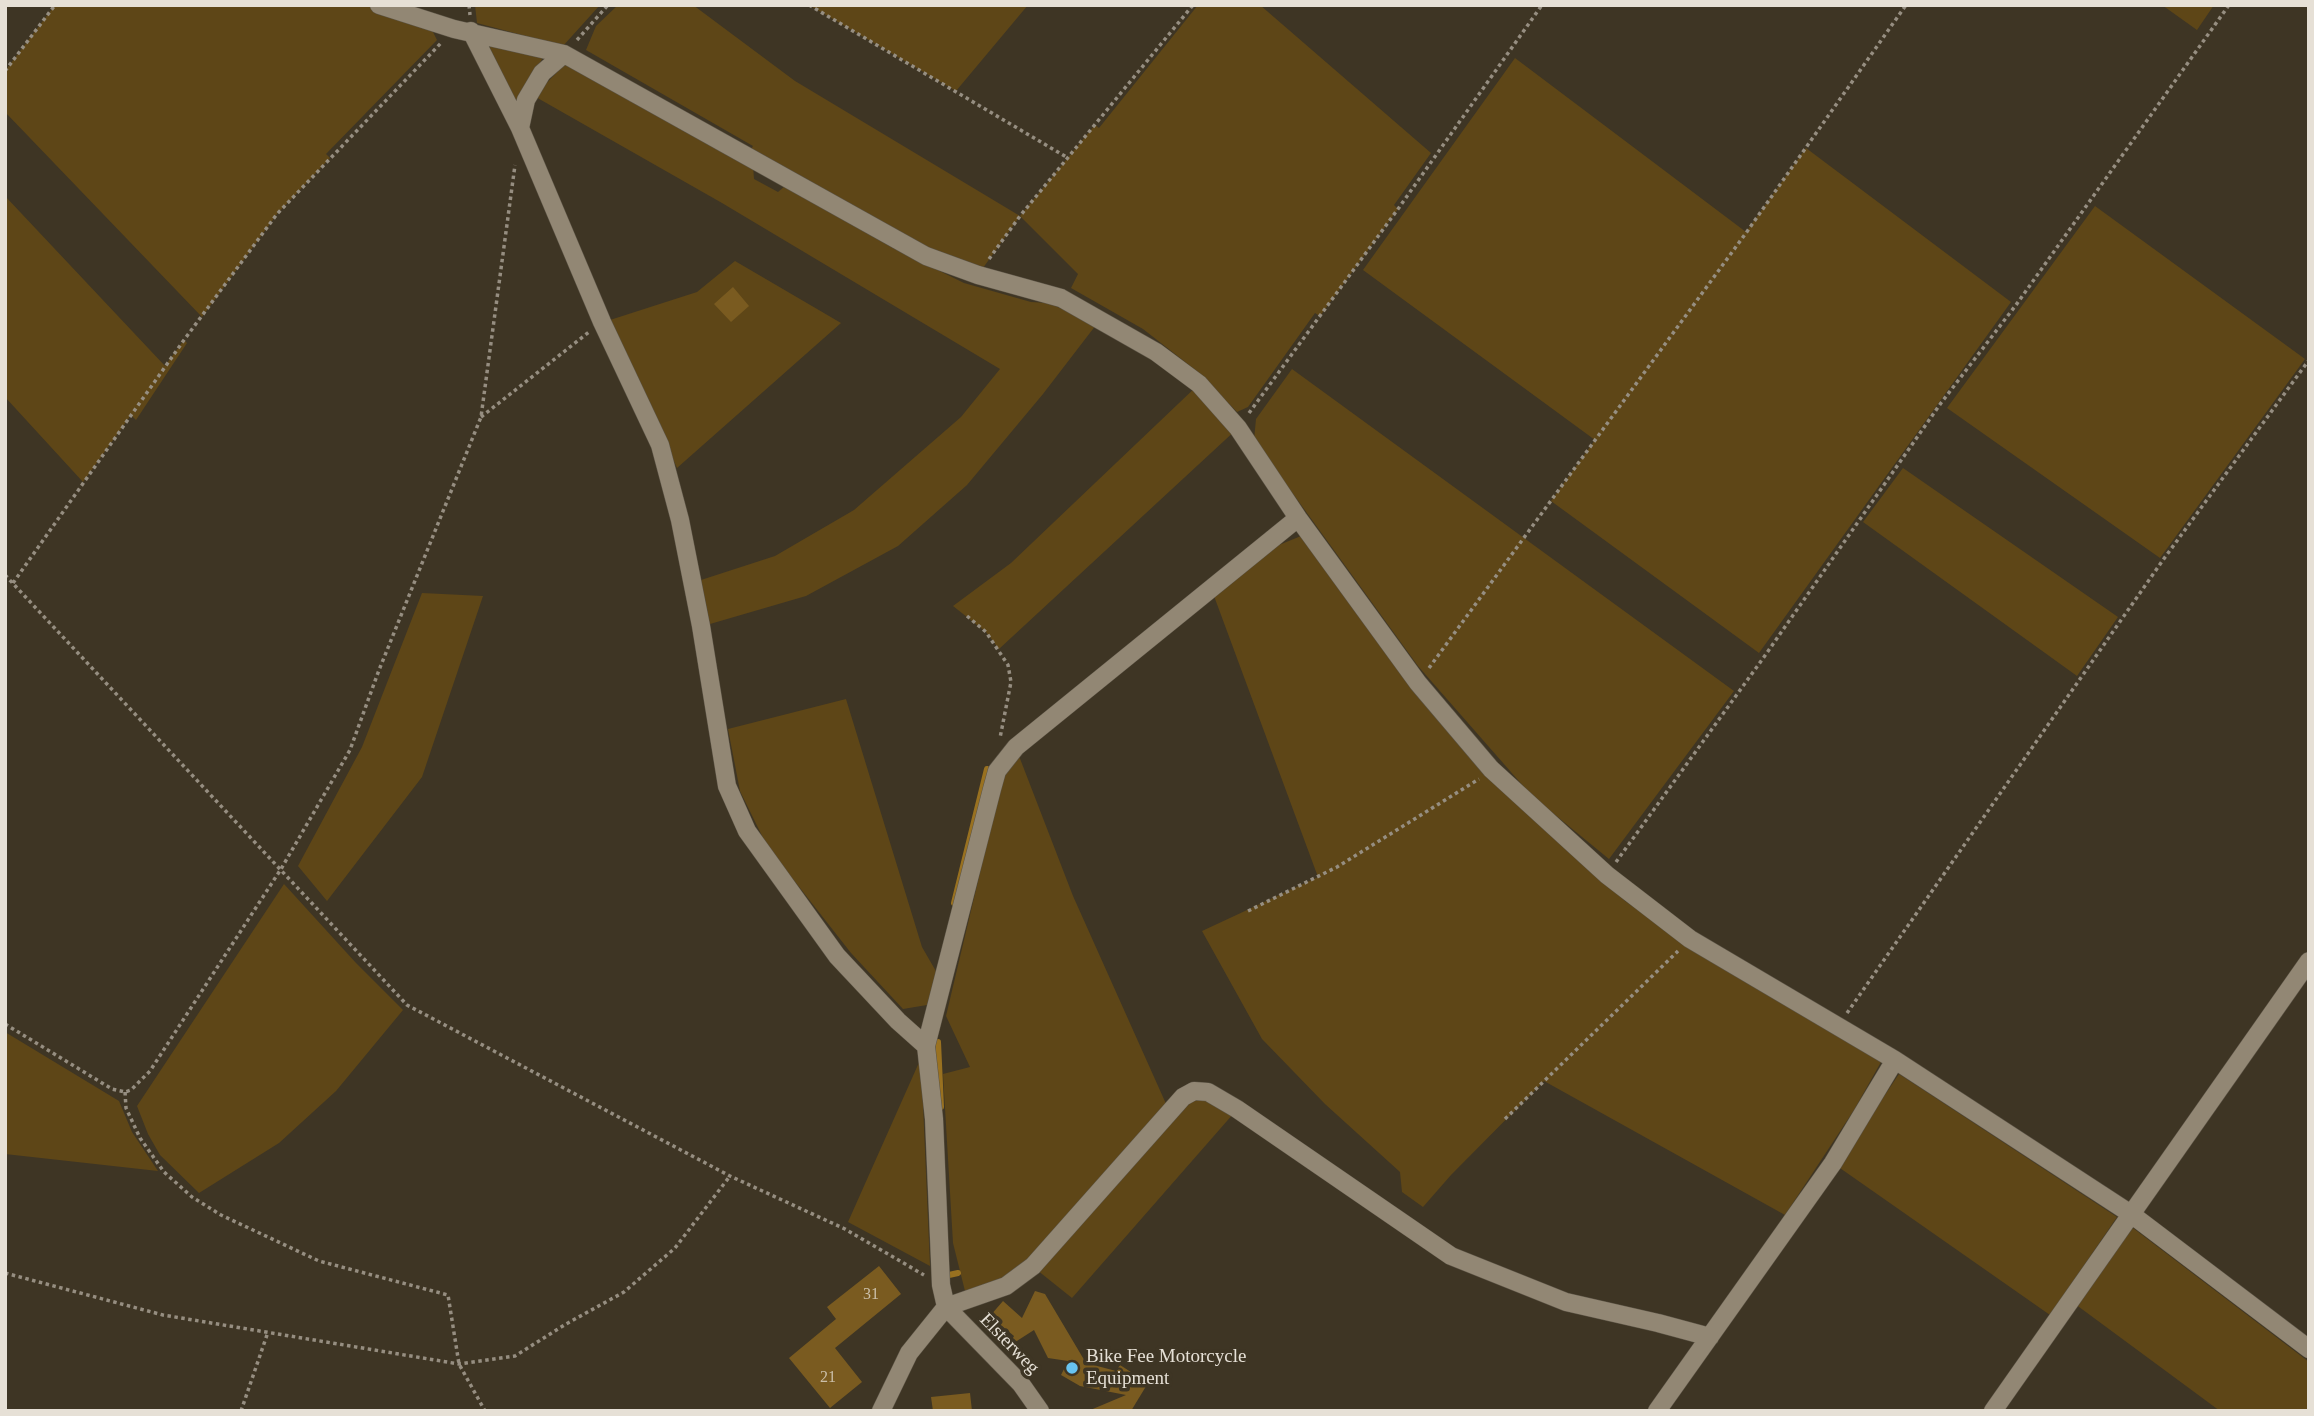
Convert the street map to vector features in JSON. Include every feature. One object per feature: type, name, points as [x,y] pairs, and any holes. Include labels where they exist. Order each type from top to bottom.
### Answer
[{"type":"street","points":[[379,5],[463,30],[564,54],[926,256],[978,275],[1061,298],[1156,352],[1199,384],[1238,428],[1298,518],[1418,683],[1491,769],[1607,875],[1690,939],[1895,1060],[2131,1214],[2309,1349]]},
{"type":"street","points":[[463,30],[520,128],[602,322],[660,445],[680,520],[701,626],[727,786],[747,831],[837,956],[898,1021],[926,1046]]},
{"type":"street","points":[[520,128],[526,100],[531,91],[542,73],[564,54]]},
{"type":"street","points":[[946,1307],[941,1285],[934,1119],[926,1046],[997,771],[1016,747],[1298,518]]},
{"type":"street","points":[[1993,1411],[2309,961]]},
{"type":"street","points":[[1657,1411],[1833,1163],[1895,1060]]},
{"type":"street","points":[[881,1411],[909,1353],[946,1307],[1006,1286],[1033,1266],[1183,1097],[1194,1091],[1208,1092],[1237,1109],[1451,1256],[1566,1302],[1710,1337]]},
{"type":"street","name":"Elsterweg","points":[[946,1307],[1021,1384],[1040,1411]]},
{"type":"path","points":[[5,71],[55,5]]},
{"type":"path","points":[[564,54],[608,5]]},
{"type":"path","points":[[809,5],[1068,158]]},
{"type":"path","points":[[978,275],[1020,216],[1193,5]]},
{"type":"path","points":[[1238,428],[1398,209],[1542,5]]},
{"type":"path","points":[[1418,683],[1746,233],[1906,5]]},
{"type":"path","points":[[1607,875],[1941,404],[2016,305],[2229,5]]},
{"type":"path","points":[[13,583],[184,340],[277,214],[463,30]]},
{"type":"path","points":[[5,1024],[112,1089],[125,1092],[131,1090],[150,1071],[281,869],[350,750],[379,670],[481,417],[520,128]]},
{"type":"path","points":[[481,417],[602,322]]},
{"type":"path","points":[[1838,1025],[2163,560],[2309,360]]},
{"type":"path","points":[[5,575],[407,1005],[730,1176],[845,1229],[941,1285]]},
{"type":"path","points":[[968,616],[986,632],[999,649],[1011,682],[996,755],[997,771]]},
{"type":"path","points":[[1248,911],[1337,867],[1484,775]]},
{"type":"path","points":[[1505,1119],[1684,946]]},
{"type":"path","points":[[125,1092],[126,1108],[140,1138],[164,1172],[192,1197],[221,1215],[319,1261],[448,1295],[459,1364],[485,1411]]},
{"type":"path","points":[[5,1273],[163,1315],[459,1364],[515,1356],[624,1292],[675,1248],[730,1176]]},
{"type":"path","points":[[241,1411],[268,1332]]},
{"type":"shaded area","points":[[55,5],[371,5],[431,28],[437,40],[326,154],[330,158],[277,214],[202,317],[5,112],[5,71]]},
{"type":"shaded area","points":[[475,5],[600,5],[563,46],[477,23]]},
{"type":"shaded area","points":[[618,5],[693,5],[795,81],[1020,216],[978,275],[746,157],[753,146],[586,50],[596,26]]},
{"type":"shaded area","points":[[809,5],[1028,5],[956,91]]},
{"type":"shaded area","points":[[1198,5],[1260,5],[1431,153],[1394,205],[1398,209],[1320,316],[1315,313],[1248,407],[1237,412],[1198,372],[1143,329],[1071,288],[1078,274],[1020,216],[1095,125],[1099,128]]},
{"type":"shaded area","points":[[2162,5],[2214,5],[2197,30]]},
{"type":"shaded area","points":[[482,41],[544,56],[514,105]]},
{"type":"shaded area","points":[[1515,58],[1746,232],[1806,148],[2011,302],[1759,653],[1551,501],[1595,440],[1363,270]]},
{"type":"shaded area","points":[[566,63],[753,166],[754,179],[778,192],[785,186],[891,247],[964,283],[1031,302],[1049,303],[1096,325],[967,485],[898,546],[806,596],[710,624],[701,580],[775,556],[854,510],[961,417],[1000,369],[722,203],[534,96]]},
{"type":"shaded area","points":[[5,196],[165,366],[184,340],[187,343],[136,420],[131,415],[83,482],[5,397]]},
{"type":"shaded area","points":[[2095,206],[2305,359],[2160,558],[1947,408]]},
{"type":"shaded area","points":[[735,261],[841,323],[677,468],[610,320],[697,292]]},
{"type":"shaded area","points":[[1292,369],[1734,691],[1609,859],[1532,796],[1418,666],[1254,440],[1256,419]]},
{"type":"shaded area","points":[[1199,384],[1238,428],[999,649],[986,632],[953,606],[1011,563]]},
{"type":"shaded area","points":[[1903,468],[2118,617],[2077,676],[1863,522]]},
{"type":"shaded area","points":[[1301,536],[1475,762],[1625,901],[1694,949],[1881,1062],[1854,1110],[1785,1215],[1544,1081],[1423,1207],[1402,1192],[1400,1172],[1325,1104],[1262,1039],[1202,931],[1318,877],[1214,596],[1279,545]]},
{"type":"shaded area","points":[[422,593],[483,596],[422,777],[327,901],[298,866],[362,747]]},
{"type":"shaded area","points":[[846,699],[922,947],[937,973],[927,1005],[903,1009],[851,953],[767,846],[740,791],[728,729]]},
{"type":"shaded area","points":[[1019,756],[1073,896],[1167,1106],[1031,1260],[999,1281],[965,1291],[953,1243],[943,1074],[970,1067],[946,1016],[1002,780]]},
{"type":"shaded area","points":[[284,884],[403,1010],[336,1091],[279,1143],[199,1193],[160,1155],[137,1106]]},
{"type":"shaded area","points":[[5,1032],[119,1101],[132,1132],[158,1171],[5,1154]]},
{"type":"shaded area","points":[[921,1058],[930,1266],[848,1222]]},
{"type":"shaded area","points":[[1899,1074],[2117,1217],[2050,1315],[1837,1166]]},
{"type":"shaded area","points":[[1205,1097],[1234,1113],[1072,1298],[1037,1270],[1190,1103]]},
{"type":"shaded area","points":[[2133,1228],[2309,1362],[2309,1411],[2220,1411],[2075,1304]]},
{"type":"building","points":[[733,287],[749,306],[731,322],[714,304]]},
{"type":"building","points":[[879,1266],[901,1294],[835,1348],[862,1382],[830,1408],[789,1358],[836,1319],[827,1307]]},
{"type":"building","points":[[1035,1291],[1045,1294],[1086,1363],[1116,1371],[1120,1365],[1148,1383],[1131,1411],[1088,1411],[1126,1395],[1080,1386],[1061,1375],[1068,1361],[1048,1358],[1034,1330],[1009,1346],[1014,1336],[990,1316],[1003,1301],[1022,1318]]},
{"type":"building","points":[[970,1393],[972,1411],[933,1411],[931,1397]]},
{"type":"waterway","points":[[954,903],[987,769]]},
{"type":"waterway","points":[[938,1042],[941,1107]]},
{"type":"waterway","points":[[949,1275],[958,1273]]},
{"type":"place","name":"Bike Fee Motorcycle Equipment","points":[[1072,1368]]}]
